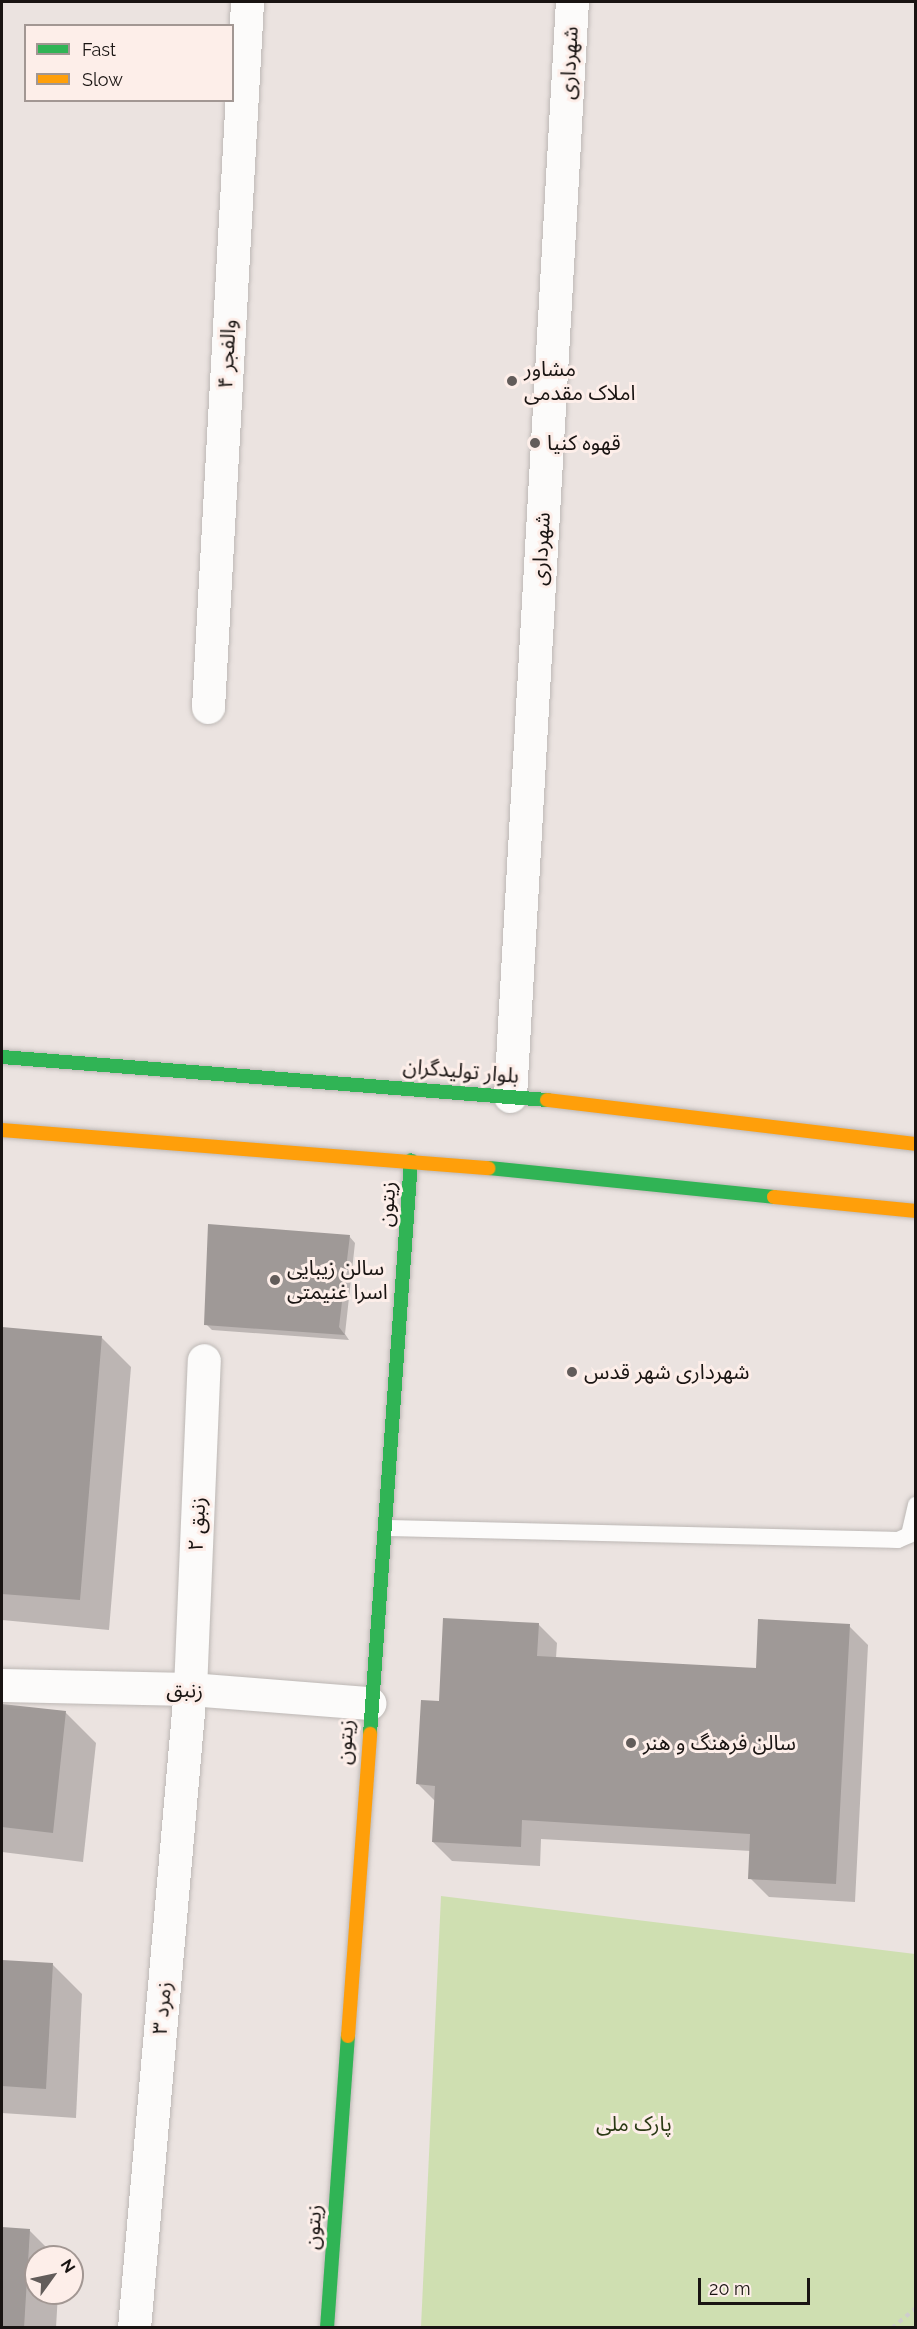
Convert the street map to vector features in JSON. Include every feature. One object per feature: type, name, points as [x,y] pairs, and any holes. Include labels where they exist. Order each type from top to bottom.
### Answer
[{"type":"main road","name":"بلوار تولیدگران","points":[[2,1057],[510,1096],[915,1144]]},
{"type":"main road","points":[[2,1130],[411,1160],[915,1211]]},
{"type":"main road","name":"زیتون","points":[[327,2328],[369,1703],[388,1528],[411,1160]]},
{"type":"street","name":"والفجر ۴","points":[[208,707],[247,2]]},
{"type":"street","name":"شهرداری","points":[[510,1096],[572,2]]},
{"type":"street","name":"زنبق ۲","points":[[190,1689],[204,1359]]},
{"type":"street","name":"زنبق","points":[[2,1685],[190,1689],[369,1703]]},
{"type":"street","name":"زمرد ۳","points":[[134,2328],[190,1689]]},
{"type":"lane","points":[[388,1528],[898,1540],[909,1535],[915,1505]]},
{"type":"path","points":[[892,2328],[915,2308]]},
{"type":"green space","name":"پارک ملی","points":[[441,1896],[915,1954],[915,2327],[421,2327]]},
{"type":"building","name":"سالن زیبایی اسرا غنیمتی","points":[[208,1224],[350,1235],[339,1327],[345,1335],[204,1325]]},
{"type":"building","points":[[2,1327],[102,1336],[80,1600],[2,1594]]},
{"type":"building","name":"سالن فرهنگ و هنر","points":[[443,1618],[539,1623],[537,1656],[756,1668],[758,1619],[850,1624],[836,1884],[748,1879],[750,1834],[522,1820],[521,1847],[432,1842],[435,1786],[416,1784],[421,1700],[439,1701]]},
{"type":"building","points":[[2,1704],[66,1711],[53,1833],[2,1827]]},
{"type":"building","points":[[2,1960],[53,1963],[46,2089],[2,2086]]},
{"type":"building","points":[[2,2227],[30,2229],[29,2245],[24,2245],[24,2328],[2,2328]]},
{"type":"traffic: fast","points":[[2,1057],[547,1100]]},
{"type":"traffic: fast","points":[[370,1734],[411,1160]]},
{"type":"traffic: fast","points":[[489,1168],[774,1197]]},
{"type":"traffic: fast","points":[[327,2328],[348,2036]]},
{"type":"traffic: slow","points":[[547,1100],[916,1144]]},
{"type":"traffic: slow","points":[[2,1130],[489,1168]]},
{"type":"traffic: slow","points":[[774,1197],[916,1211]]},
{"type":"traffic: slow","points":[[348,2036],[370,1734]]},
{"type":"place","name":"مشاور املاک مقدمی","points":[[512,381]]},
{"type":"place","name":"قهوه کنیا","points":[[535,443]]},
{"type":"place","name":"سالن زیبایی اسرا غنیمتی","points":[[275,1280]]},
{"type":"place","name":"شهرداری شهر قدس","points":[[572,1372]]},
{"type":"place","name":"سالن فرهنگ و هنر","points":[[631,1743]]}]
